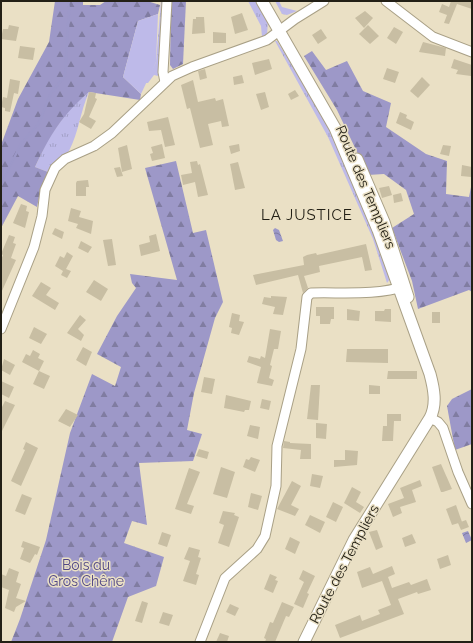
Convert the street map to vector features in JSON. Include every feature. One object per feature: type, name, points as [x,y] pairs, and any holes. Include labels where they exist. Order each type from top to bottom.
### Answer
[{"type":"main road","name":"Route des Templiers","points":[[262,1],[281,29],[335,128],[401,287],[439,388],[440,404],[433,420],[419,443],[413,446],[370,511],[354,540],[304,642]]},
{"type":"main road","name":"Route des Templiers","points":[[270,1],[281,29]]},
{"type":"street","points":[[166,82],[163,72],[167,1]]},
{"type":"street","points":[[1,329],[34,247],[42,216],[44,190],[55,168],[65,159],[94,146],[112,133],[172,76],[192,67],[267,40],[324,1]]},
{"type":"street","points":[[386,1],[433,37],[472,52]]},
{"type":"street","points":[[200,642],[226,578],[257,549],[265,536],[276,486],[278,441],[301,350],[307,297],[311,293],[367,292],[401,287]]},
{"type":"street","points":[[433,420],[443,428],[458,472],[472,504]]},
{"type":"green space","points":[[55,1],[83,1],[83,5],[100,5],[106,1],[147,1],[160,5],[158,14],[138,21],[123,77],[141,94],[140,100],[89,92],[64,117],[46,145],[35,167],[48,172],[41,187],[37,207],[18,196],[1,228],[1,145],[18,99],[49,42]]},
{"type":"green space","points":[[161,1],[165,1],[161,66],[158,76],[154,75],[148,83],[145,83],[156,62]]},
{"type":"green space","points":[[171,1],[186,1],[183,64],[173,69],[170,65]]},
{"type":"green space","points":[[248,1],[257,1],[268,21],[267,35],[262,37],[261,26]]},
{"type":"green space","points":[[275,1],[279,1],[282,7],[297,11],[287,15],[282,14]]},
{"type":"green space","points":[[158,14],[156,62],[141,94],[123,77],[138,21]]},
{"type":"green space","points":[[275,41],[277,41],[311,96],[339,148],[362,203],[390,279],[387,283],[373,239],[328,137]]},
{"type":"green space","points":[[312,51],[326,70],[347,61],[363,91],[391,103],[386,127],[426,154],[447,161],[446,194],[469,197],[472,182],[472,292],[469,290],[418,309],[412,281],[392,228],[414,214],[406,190],[384,174],[368,175],[337,110],[304,56]]},
{"type":"green space","points":[[89,92],[69,151],[50,167],[48,172],[35,167],[48,139],[70,108]]},
{"type":"green space","name":"Bois du Gros Chêne","points":[[176,161],[193,233],[206,230],[223,302],[215,318],[194,393],[187,430],[202,434],[193,461],[139,463],[147,525],[132,521],[124,543],[164,557],[156,586],[128,597],[112,642],[11,642],[46,540],[70,433],[92,374],[115,386],[121,367],[97,354],[117,316],[136,288],[132,283],[130,274],[177,280],[145,168]]},
{"type":"green space","points":[[472,389],[472,444],[455,450],[447,406],[452,399]]},
{"type":"water","points":[[275,228],[279,230],[283,241],[279,242],[276,240],[273,230]]},
{"type":"water","points":[[468,531],[472,540],[466,543],[462,533]]},
{"type":"building","points":[[451,1],[472,1],[472,9],[457,4],[449,24],[444,23],[447,15],[439,12],[442,4],[449,7]]},
{"type":"building","points":[[365,11],[373,18],[364,28],[355,18]]},
{"type":"building","points":[[242,13],[248,30],[235,34],[231,17]]},
{"type":"building","points":[[196,17],[204,17],[205,33],[192,34],[193,19],[196,19]]},
{"type":"building","points":[[9,25],[19,27],[16,41],[1,39],[3,29],[8,29]]},
{"type":"building","points":[[368,25],[379,36],[370,44],[359,34]]},
{"type":"building","points":[[394,27],[403,32],[396,44],[387,38]]},
{"type":"building","points":[[321,29],[327,38],[318,44],[312,35]]},
{"type":"building","points":[[213,32],[226,33],[226,43],[213,43]]},
{"type":"building","points":[[423,42],[446,48],[445,56],[419,52]]},
{"type":"building","points":[[20,46],[35,48],[33,60],[18,58]]},
{"type":"building","points":[[269,59],[272,69],[255,75],[252,63]]},
{"type":"building","points":[[454,59],[472,65],[471,76],[456,74],[458,70],[451,68]]},
{"type":"building","points":[[387,68],[399,72],[395,83],[383,79]]},
{"type":"building","points":[[205,69],[207,78],[200,80],[198,71]]},
{"type":"building","points":[[242,75],[244,83],[234,85],[233,77]]},
{"type":"building","points":[[422,77],[430,85],[418,98],[410,91]]},
{"type":"building","points":[[10,79],[20,81],[18,94],[14,93],[10,112],[5,111],[5,108],[1,107],[3,97],[7,98]]},
{"type":"building","points":[[193,80],[198,102],[215,98],[216,101],[223,99],[229,126],[222,127],[221,121],[208,124],[213,145],[200,148],[190,108],[187,109],[181,85]]},
{"type":"building","points":[[295,90],[299,96],[291,100],[288,94]]},
{"type":"building","points":[[89,92],[96,93],[95,98],[97,99],[89,117],[96,121],[91,129],[79,122],[84,114]]},
{"type":"building","points":[[265,92],[269,107],[261,110],[256,94]]},
{"type":"building","points":[[400,112],[407,115],[406,118],[414,122],[411,130],[396,123]]},
{"type":"building","points":[[168,117],[175,145],[165,147],[161,130],[149,131],[147,122]]},
{"type":"building","points":[[162,144],[165,158],[152,161],[150,154],[153,153],[151,147]]},
{"type":"building","points":[[239,144],[240,151],[231,154],[229,146]]},
{"type":"building","points":[[127,145],[132,169],[122,172],[118,148]]},
{"type":"building","points":[[443,145],[451,146],[449,156],[440,154]]},
{"type":"building","points":[[197,161],[198,165],[200,164],[208,195],[198,197],[195,182],[183,185],[181,175],[192,173],[190,162]]},
{"type":"building","points":[[238,162],[245,188],[235,190],[230,164]]},
{"type":"building","points":[[462,165],[472,167],[471,177],[461,176]]},
{"type":"building","points":[[120,167],[123,176],[117,177],[114,168]]},
{"type":"building","points":[[88,180],[89,187],[86,187],[86,196],[76,196],[77,181]]},
{"type":"building","points":[[389,186],[392,195],[382,198],[379,188]]},
{"type":"building","points":[[401,193],[403,201],[394,203],[393,195]]},
{"type":"building","points":[[21,204],[27,206],[26,211],[29,212],[25,228],[13,223]]},
{"type":"building","points":[[71,208],[81,211],[79,217],[93,221],[91,234],[76,228],[78,224],[68,221]]},
{"type":"building","points":[[55,228],[64,232],[62,239],[52,234]]},
{"type":"building","points":[[156,234],[160,251],[141,256],[139,245],[150,242],[149,236]]},
{"type":"building","points":[[9,235],[15,237],[13,243],[16,244],[11,258],[16,260],[1,293],[1,260],[3,255],[1,254]]},
{"type":"building","points":[[112,239],[116,265],[108,266],[103,240]]},
{"type":"building","points":[[81,241],[92,247],[88,253],[78,248]]},
{"type":"building","points":[[366,244],[372,270],[365,271],[362,257],[319,266],[320,272],[304,276],[308,288],[303,293],[298,275],[256,285],[253,275],[304,265],[303,257],[307,255],[316,253],[317,255]]},
{"type":"building","points":[[67,252],[73,256],[66,269],[71,271],[67,278],[61,275],[63,271],[55,266],[60,256],[64,258]]},
{"type":"building","points":[[94,280],[108,289],[101,301],[86,292]]},
{"type":"building","points":[[41,282],[51,288],[46,295],[59,303],[55,310],[32,296]]},
{"type":"building","points":[[271,296],[287,297],[283,315],[273,314],[275,307],[262,304],[264,297],[271,298]]},
{"type":"building","points":[[316,307],[334,307],[334,319],[331,319],[330,324],[320,324],[320,316],[316,316]]},
{"type":"building","points":[[347,309],[360,311],[359,321],[347,320]]},
{"type":"building","points":[[385,309],[391,309],[391,322],[375,321],[375,311],[384,311]]},
{"type":"building","points":[[432,312],[440,312],[440,323],[432,323]]},
{"type":"building","points":[[232,313],[240,315],[239,321],[244,322],[239,335],[231,333],[232,328],[229,327]]},
{"type":"building","points":[[80,315],[86,320],[78,329],[84,335],[81,341],[67,333]]},
{"type":"building","points":[[34,327],[47,334],[41,344],[29,338]]},
{"type":"building","points":[[270,329],[281,331],[278,349],[274,349],[270,365],[272,366],[269,378],[274,380],[272,386],[257,383],[261,367],[247,362],[249,356],[260,359],[261,356],[265,358]]},
{"type":"building","points":[[83,347],[92,352],[86,366],[76,360]]},
{"type":"building","points":[[347,349],[388,349],[388,363],[346,362]]},
{"type":"building","points":[[33,350],[40,354],[38,358],[44,361],[39,371],[22,362],[26,354],[30,356]]},
{"type":"building","points":[[4,359],[15,365],[10,375],[1,370]]},
{"type":"building","points":[[39,371],[50,376],[44,389],[33,384]]},
{"type":"building","points":[[388,371],[417,371],[417,379],[387,379]]},
{"type":"building","points":[[204,377],[215,379],[212,394],[201,392]]},
{"type":"building","points":[[1,381],[14,387],[9,398],[1,394]]},
{"type":"building","points":[[311,385],[320,385],[318,420],[307,419]]},
{"type":"building","points":[[369,385],[380,386],[380,394],[369,394]]},
{"type":"building","points":[[226,395],[251,401],[249,410],[245,410],[244,412],[224,408]]},
{"type":"building","points":[[262,399],[271,401],[269,410],[260,408]]},
{"type":"building","points":[[5,401],[15,405],[1,433],[1,409]]},
{"type":"building","points":[[66,409],[78,415],[70,427],[58,421]]},
{"type":"building","points":[[387,414],[401,414],[401,421],[394,421],[393,441],[382,441],[383,426],[387,426]]},
{"type":"building","points":[[316,423],[327,424],[326,439],[316,438]]},
{"type":"building","points":[[250,425],[260,427],[258,439],[247,436]]},
{"type":"building","points":[[284,441],[290,443],[311,444],[311,459],[300,459],[301,450],[283,448]]},
{"type":"building","points":[[26,442],[38,448],[21,486],[11,481],[25,450],[23,449]]},
{"type":"building","points":[[199,449],[209,452],[207,459],[196,456]]},
{"type":"building","points":[[345,450],[358,451],[357,465],[334,467],[334,460],[345,460]]},
{"type":"building","points":[[251,457],[260,460],[255,472],[243,467],[246,459],[249,460]]},
{"type":"building","points":[[441,464],[452,489],[443,492],[441,492],[432,467]]},
{"type":"building","points":[[221,467],[235,472],[227,498],[213,494]]},
{"type":"building","points":[[189,468],[200,472],[187,504],[194,506],[191,514],[175,509]]},
{"type":"building","points":[[312,474],[323,476],[320,488],[310,486]]},
{"type":"building","points":[[420,480],[422,486],[412,490],[416,502],[400,507],[402,513],[393,517],[388,504],[404,498],[400,488]]},
{"type":"building","points":[[292,481],[301,486],[291,505],[299,509],[295,516],[277,509]]},
{"type":"building","points":[[352,487],[361,492],[356,502],[364,507],[360,513],[344,503]]},
{"type":"building","points":[[251,493],[262,496],[258,510],[248,507]]},
{"type":"building","points":[[22,494],[32,498],[25,515],[15,511]]},
{"type":"building","points":[[333,502],[343,507],[336,522],[326,517]]},
{"type":"building","points":[[456,505],[462,522],[452,525],[446,509]]},
{"type":"building","points":[[223,511],[235,513],[234,515],[239,517],[229,547],[218,543],[224,525],[219,523]]},
{"type":"building","points":[[310,515],[325,522],[320,533],[305,525]]},
{"type":"building","points":[[466,520],[469,527],[461,530],[458,523]]},
{"type":"building","points":[[377,530],[383,547],[376,550],[369,532]]},
{"type":"building","points":[[162,532],[171,535],[167,547],[158,544]]},
{"type":"building","points":[[412,534],[416,543],[405,547],[402,538]]},
{"type":"building","points":[[290,537],[300,542],[295,554],[285,549]]},
{"type":"building","points":[[23,541],[40,547],[37,555],[35,554],[30,563],[20,559],[24,548],[21,547]]},
{"type":"building","points":[[189,547],[200,550],[198,557],[201,558],[196,574],[199,575],[196,585],[183,581],[190,561],[184,559]]},
{"type":"building","points":[[448,555],[451,565],[440,569],[437,559]]},
{"type":"building","points":[[392,566],[395,574],[388,577],[392,588],[409,582],[411,585],[427,579],[431,590],[418,594],[417,592],[398,599],[404,614],[340,638],[335,625],[360,615],[362,621],[380,614],[378,610],[391,605],[382,581],[362,588],[357,572],[370,567],[373,574]]},
{"type":"building","points":[[9,568],[19,572],[16,582],[21,584],[16,598],[26,601],[16,607],[14,612],[5,608],[9,590],[1,587],[1,574],[6,576]]},
{"type":"building","points":[[303,570],[315,576],[307,593],[309,594],[303,608],[294,604],[304,582],[299,579]]},
{"type":"building","points":[[270,574],[277,577],[275,580],[278,581],[273,593],[264,589]]},
{"type":"building","points":[[142,601],[148,603],[142,623],[135,621]]},
{"type":"building","points":[[282,602],[294,607],[289,617],[286,616],[275,642],[265,642],[266,639],[264,638],[270,622],[273,623]]},
{"type":"building","points":[[230,604],[239,608],[235,616],[226,612]]},
{"type":"building","points":[[163,612],[173,615],[169,626],[159,623]]},
{"type":"building","points":[[220,633],[229,636],[227,642],[216,642]]},
{"type":"waterway","points":[[1,184],[22,142],[38,125],[51,93],[65,76],[69,11],[68,1]]},
{"type":"district","name":"LA JUSTICE","points":[[307,215]]}]
